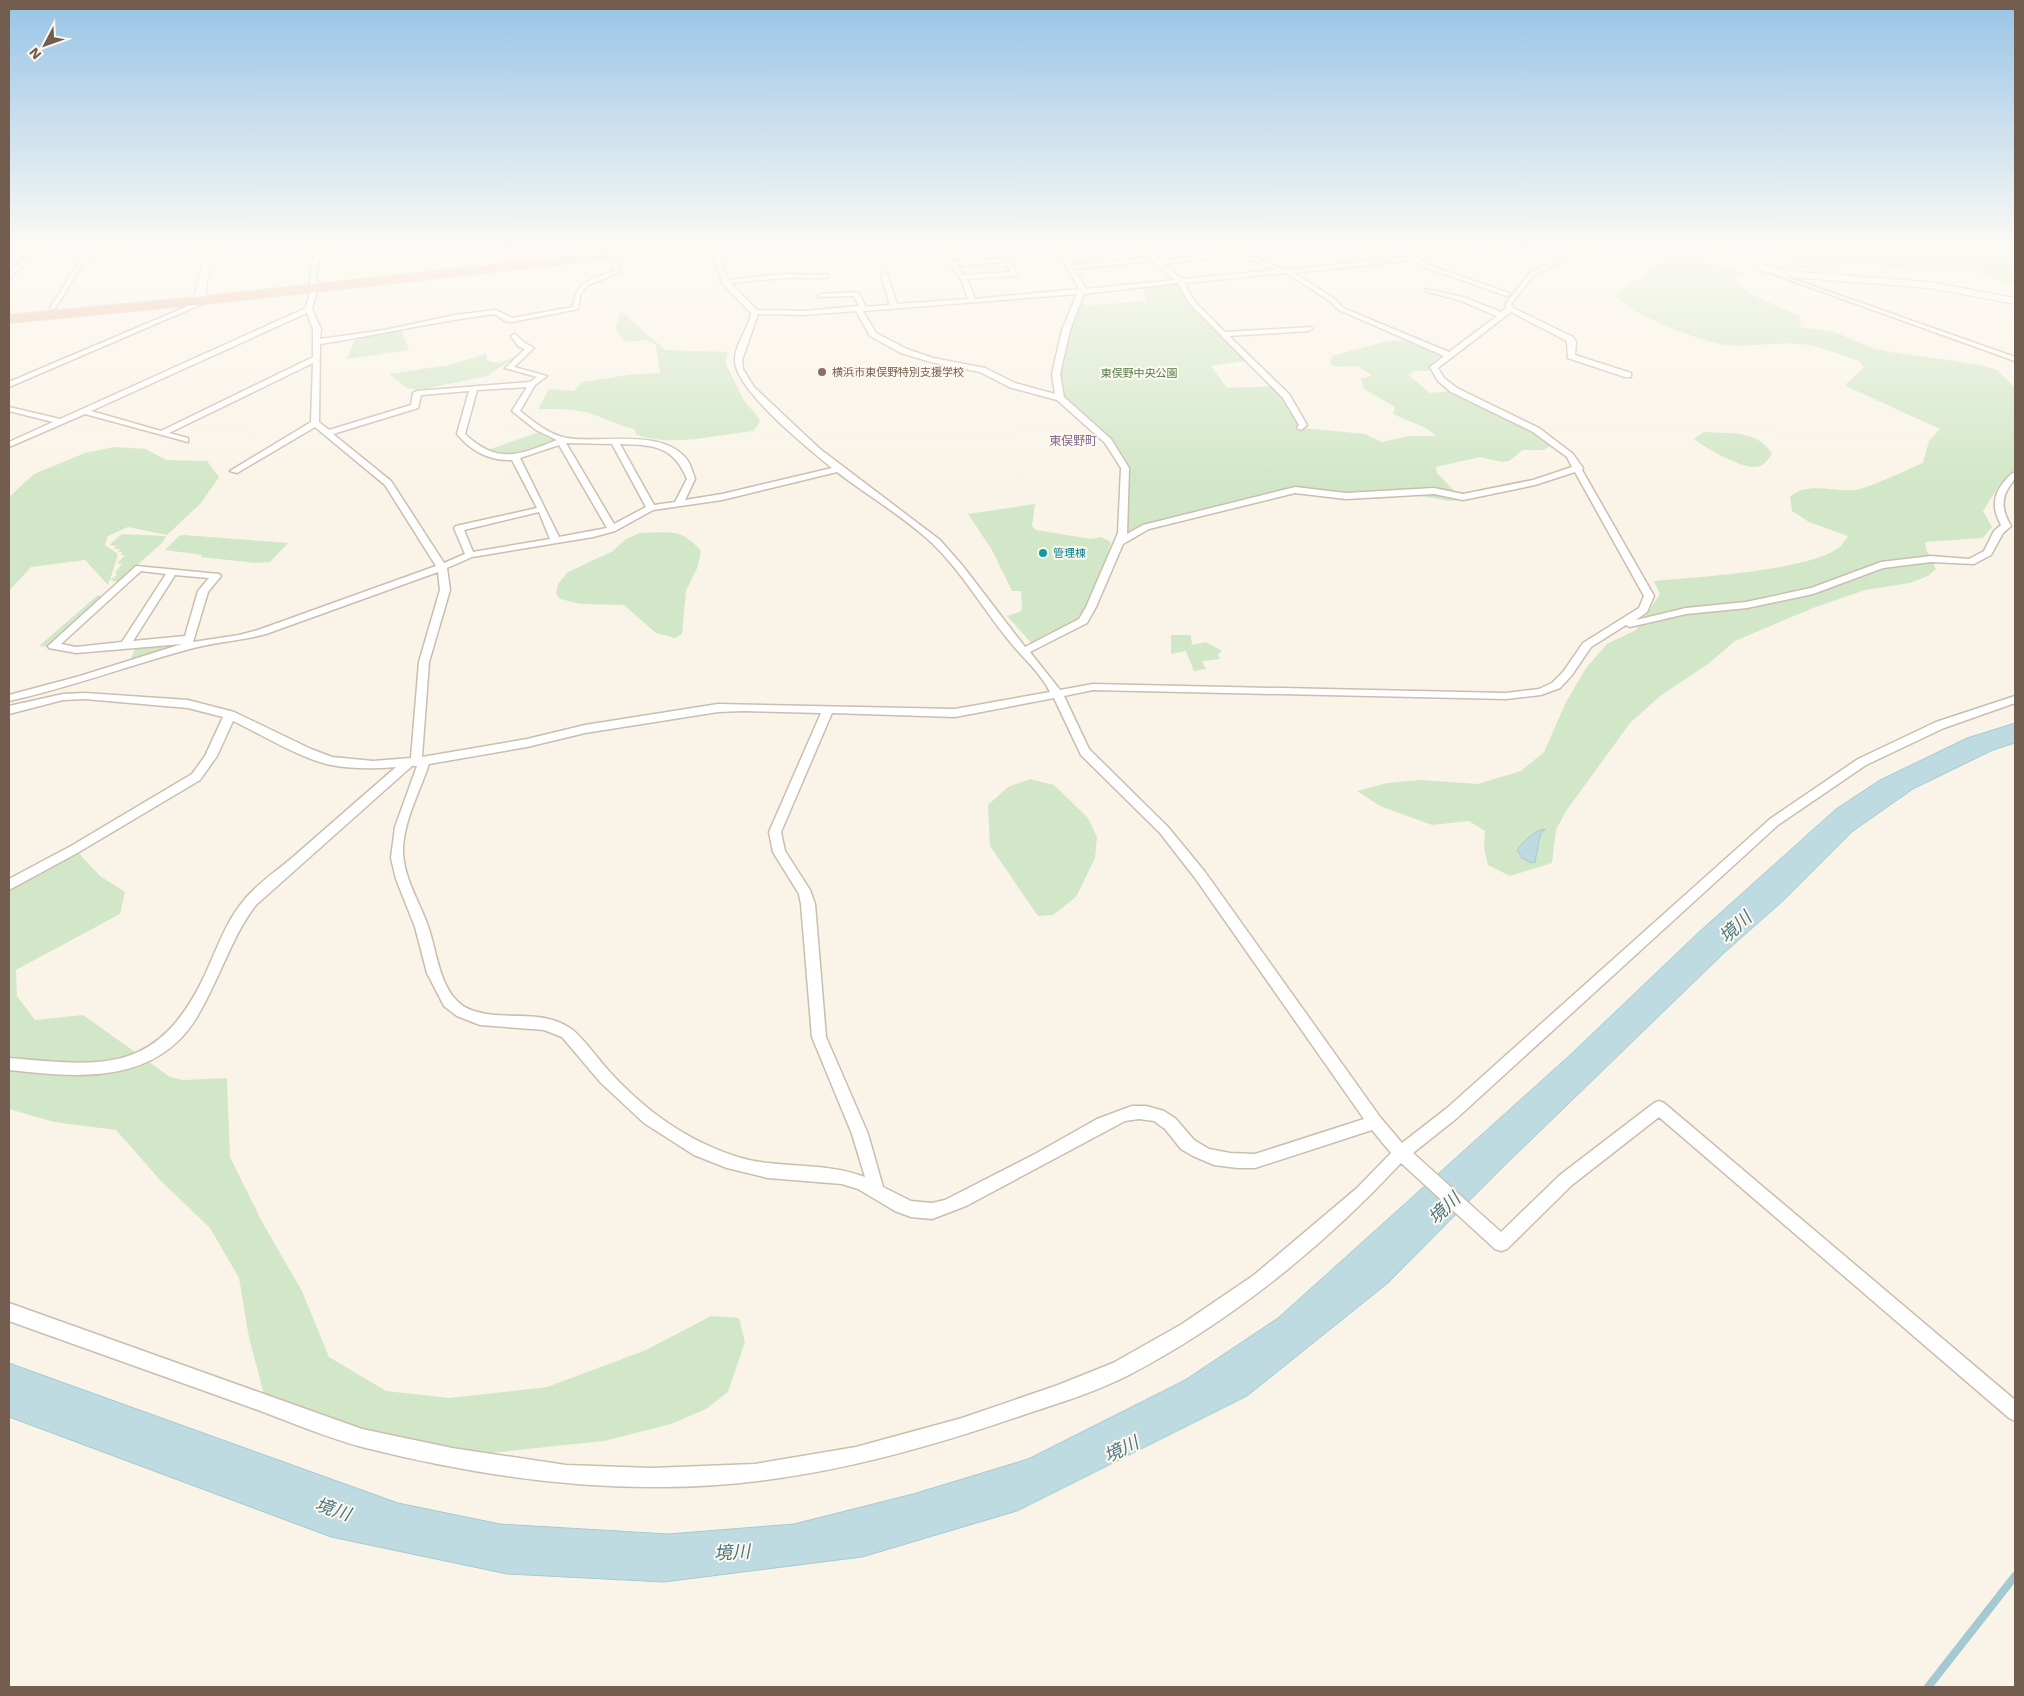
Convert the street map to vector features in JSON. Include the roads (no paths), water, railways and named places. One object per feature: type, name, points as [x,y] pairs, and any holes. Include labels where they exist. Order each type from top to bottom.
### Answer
[{"type":"street","points":[[9,385],[143,325]]},
{"type":"street","points":[[9,446],[273,325]]},
{"type":"street","points":[[314,423],[314,358],[317,329],[315,325]]},
{"type":"street","points":[[316,342],[419,325]]},
{"type":"street","points":[[752,325],[739,350],[738,363],[743,378],[764,402],[837,469],[925,531],[966,577],[1056,692],[1065,708],[1076,739],[1085,752],[1164,830],[1200,876],[1375,1122],[1405,1156],[1501,1243],[1566,1180],[1659,1108],[2015,1412]]},
{"type":"street","points":[[869,325],[874,334],[904,351],[931,360],[982,370],[1020,387],[1060,398],[1108,441],[1125,468],[1123,494],[1125,514],[1120,542],[1083,621],[1023,652]]},
{"type":"street","points":[[1060,398],[1056,369],[1068,325]]},
{"type":"street","points":[[1216,325],[1286,396],[1303,425],[1301,428]]},
{"type":"street","points":[[1379,325],[1449,355]]},
{"type":"street","points":[[9,710],[63,697],[86,696],[188,704],[230,715],[306,752],[331,761],[373,765],[416,762],[527,743],[585,729],[718,708],[828,709],[955,714],[1016,703],[1056,692],[1093,687],[1496,696],[1544,692],[1558,685],[1579,653],[1591,642],[1643,610],[1648,604],[1649,596],[1579,468],[1570,456],[1536,430],[1475,401],[1446,384],[1436,373],[1434,367],[1488,325]]},
{"type":"street","points":[[1537,325],[1570,339],[1572,342],[1571,356],[1628,375]]},
{"type":"street","points":[[1918,325],[2015,360]]},
{"type":"street","points":[[1225,334],[1308,329]]},
{"type":"street","points":[[516,336],[522,345],[530,348],[509,368],[543,376],[532,384],[516,411],[544,431],[563,441],[612,529]]},
{"type":"street","points":[[163,433],[314,358]]},
{"type":"street","points":[[328,433],[415,406],[417,393],[532,384]]},
{"type":"street","points":[[474,388],[461,434],[474,448],[504,458],[516,459],[563,441],[642,442],[661,447],[672,452],[686,463],[691,483],[678,505]]},
{"type":"street","points":[[9,409],[59,422]]},
{"type":"street","points":[[84,411],[185,440]]},
{"type":"street","points":[[314,423],[388,482],[442,567],[445,590],[424,662],[416,762],[398,836],[396,854],[398,866],[422,926],[433,969],[440,987],[452,1005],[467,1015],[487,1020],[532,1022],[558,1027],[567,1034],[615,1089],[644,1114],[675,1136],[706,1153],[754,1169],[853,1180],[902,1207],[916,1211],[934,1211],[966,1198],[1112,1119],[1141,1111],[1164,1118],[1190,1146],[1221,1160],[1238,1162],[1255,1161],[1375,1122]]},
{"type":"street","points":[[234,471],[314,423]]},
{"type":"street","points":[[614,441],[651,508]]},
{"type":"street","points":[[516,459],[556,540]]},
{"type":"street","points":[[1120,542],[1146,527],[1295,490],[1346,496],[1434,491],[1463,497],[1535,482],[1579,468]]},
{"type":"street","points":[[188,642],[203,590],[216,576],[139,568],[53,646],[76,650],[126,644],[188,642],[240,638],[262,632],[442,567],[470,555],[612,529],[651,508],[678,505],[837,469]]},
{"type":"street","points":[[1610,630],[1643,620],[1686,611],[1747,605],[1768,599],[1813,592],[1881,565],[1924,559],[1974,562],[1988,553],[2000,532],[2006,526],[1998,512],[1998,500],[2015,475]]},
{"type":"street","points":[[470,555],[459,528],[542,509]]},
{"type":"street","points":[[126,644],[172,571]]},
{"type":"street","points":[[9,698],[21,693],[84,678],[188,642]]},
{"type":"street","points":[[9,1312],[362,1438],[452,1457],[566,1474],[652,1478],[755,1473],[856,1456],[962,1427],[1058,1394],[1119,1370],[1188,1330],[1260,1281],[1405,1156],[1774,822],[1862,762],[1940,725],[2015,699]]},
{"type":"street","points":[[828,709],[775,832],[775,841],[785,864],[804,894],[808,904],[818,1031],[838,1087],[860,1134],[877,1192]]},
{"type":"street","points":[[9,884],[100,835],[196,777],[207,766],[216,740],[230,715]]},
{"type":"street","points":[[9,1064],[84,1070],[104,1069],[128,1064],[154,1052],[175,1034],[199,1003],[232,928],[251,901],[416,762]]},
{"type":"water","name":"境川","points":[[2015,723],[2015,743],[1993,750],[1913,789],[1853,831],[1784,900],[1723,954],[1501,1169],[1388,1283],[1247,1396],[1017,1511],[862,1557],[664,1582],[507,1574],[331,1537],[9,1417],[9,1363],[398,1503],[500,1524],[668,1534],[794,1524],[913,1494],[1028,1459],[1185,1380],[1278,1318],[1570,1055],[1699,932],[1836,809],[1880,780],[1967,738]]},
{"type":"water","points":[[1545,829],[1540,835],[1535,862],[1532,863],[1522,858],[1517,850],[1533,834]]},
{"type":"waterway","points":[[1928,1687],[2015,1576]]},
{"type":"place","name":"横浜市東俣野特別支援学校","points":[[822,372]]},
{"type":"place","name":"管理棟","points":[[1043,553]]},
{"type":"district","name":"東俣野町","points":[[1073,441]]},
{"type":"park label","name":"東俣野中央公園","points":[[1139,373]]}]
